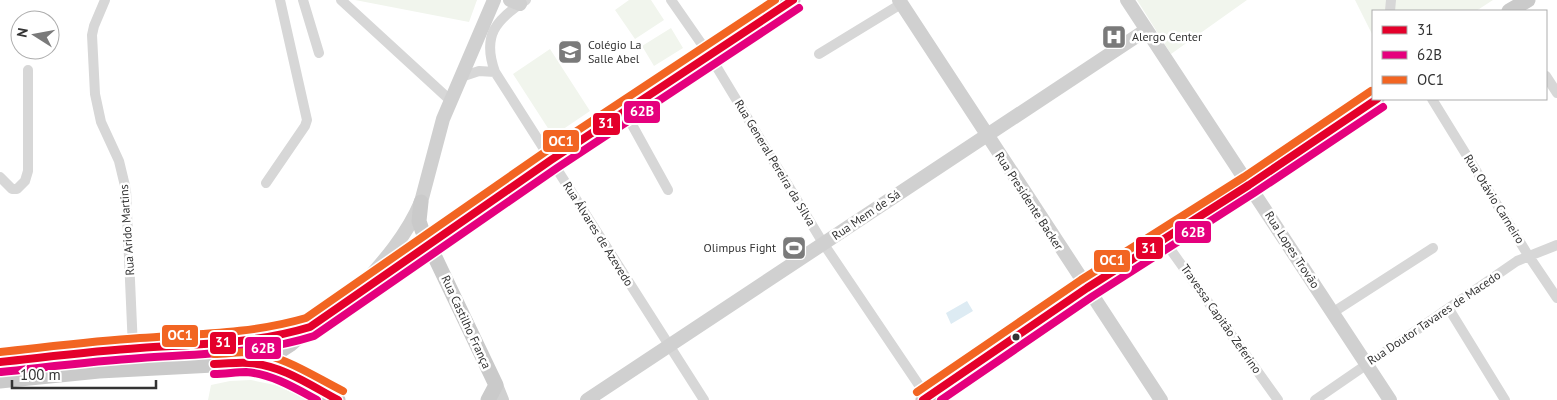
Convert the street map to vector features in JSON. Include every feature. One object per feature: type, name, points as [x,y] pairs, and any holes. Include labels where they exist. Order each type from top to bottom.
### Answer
[{"type":"main road","points":[[354,295],[390,255],[410,225],[421,202],[444,119],[494,0]]},
{"type":"main road","points":[[0,381],[99,371],[252,362],[271,358],[354,295],[551,160],[793,0]]},
{"type":"main road","name":"Rua Lopes Trovão","points":[[1127,0],[1390,400]]},
{"type":"main road","points":[[1511,10],[1528,0]]},
{"type":"main road","name":"Rua Presidente Backer","points":[[900,2],[1161,400]]},
{"type":"main road","name":"Rua Mem de Sá","points":[[587,400],[1146,30]]},
{"type":"main road","points":[[926,399],[1087,288],[1249,185],[1376,100]]},
{"type":"main road","name":"Rua Castilho França","points":[[421,202],[419,221],[502,400]]},
{"type":"main road","points":[[0,362],[133,348],[246,341],[290,334],[310,327]]},
{"type":"main road","points":[[252,362],[280,370],[338,400]]},
{"type":"main road","points":[[488,400],[496,385]]},
{"type":"street","name":"Rua Arido Martins","points":[[105,0],[92,35],[95,94],[101,122],[119,161],[126,190],[133,348]]},
{"type":"street","points":[[266,183],[305,126],[307,120],[280,0]]},
{"type":"street","points":[[303,0],[319,53]]},
{"type":"street","points":[[341,0],[451,101]]},
{"type":"street","name":"Rua General Pereira da Silva","points":[[671,0],[710,56],[823,243],[926,399]]},
{"type":"street","name":"Rua Álvares de Azevedo","points":[[518,1],[500,20],[490,40],[488,50],[495,72],[704,400]]},
{"type":"street","points":[[819,54],[900,2]]},
{"type":"street","points":[[0,178],[12,188],[17,189],[25,181],[28,171],[28,70]]},
{"type":"street","points":[[461,77],[479,71],[495,72]]},
{"type":"street","points":[[1547,77],[1557,92]]},
{"type":"street","name":"Rua Otávio Carneiro","points":[[1433,100],[1528,255],[1557,298]]},
{"type":"street","points":[[625,112],[668,190]]},
{"type":"street","name":"Travessa Capitão Zeferino","points":[[1163,239],[1278,400]]},
{"type":"street","name":"Rua Doutor Tavares de Macedo","points":[[1315,400],[1517,261],[1557,245]]},
{"type":"street","points":[[1332,313],[1433,248]]},
{"type":"street","points":[[1449,309],[1505,400]]},
{"type":"shaded area","points":[[355,0],[477,0],[469,22]]},
{"type":"shaded area","points":[[629,0],[651,0],[664,20],[635,39],[615,10]]},
{"type":"shaded area","points":[[1137,0],[1247,0],[1171,54]]},
{"type":"shaded area","points":[[1355,0],[1493,0],[1478,10],[1372,10],[1372,34]]},
{"type":"shaded area","points":[[671,28],[683,48],[654,66],[642,46]]},
{"type":"shaded area","points":[[550,49],[590,111],[553,136],[513,74]]},
{"type":"shaded area","points":[[967,301],[973,311],[951,324],[946,313]]},
{"type":"shaded area","points":[[251,380],[275,385],[309,400],[208,400],[211,385],[230,381]]},
{"type":"transit line","name":"OC1","points":[[0,352],[105,341],[244,330],[306,318],[545,152],[775,0]]},
{"type":"transit line","name":"31","points":[[0,362],[105,351],[247,340],[289,333],[310,327],[551,160],[793,0]]},
{"type":"transit line","name":"62B","points":[[1,372],[106,361],[250,350],[314,336],[557,168],[799,8]]},
{"type":"transit line","name":"OC1","points":[[917,392],[1081,280],[1244,177],[1371,91]]},
{"type":"transit line","name":"31","points":[[923,400],[1087,288],[1249,185],[1376,100]]},
{"type":"transit line","name":"62B","points":[[941,400],[1093,296],[1254,193],[1383,107]]},
{"type":"transit line","name":"OC1","points":[[214,354],[249,352],[274,357],[298,367],[343,391]]},
{"type":"transit line","name":"31","points":[[214,364],[249,363],[272,368],[295,377],[338,400]]},
{"type":"transit line","name":"62B","points":[[214,374],[256,373],[283,382],[317,400]]},
{"type":"place","name":"Alergo Center","points":[[1114,37]]},
{"type":"place","name":"Colégio La Salle Abel","points":[[570,52]]},
{"type":"place","name":"Olimpus Fight","points":[[794,248]]}]
